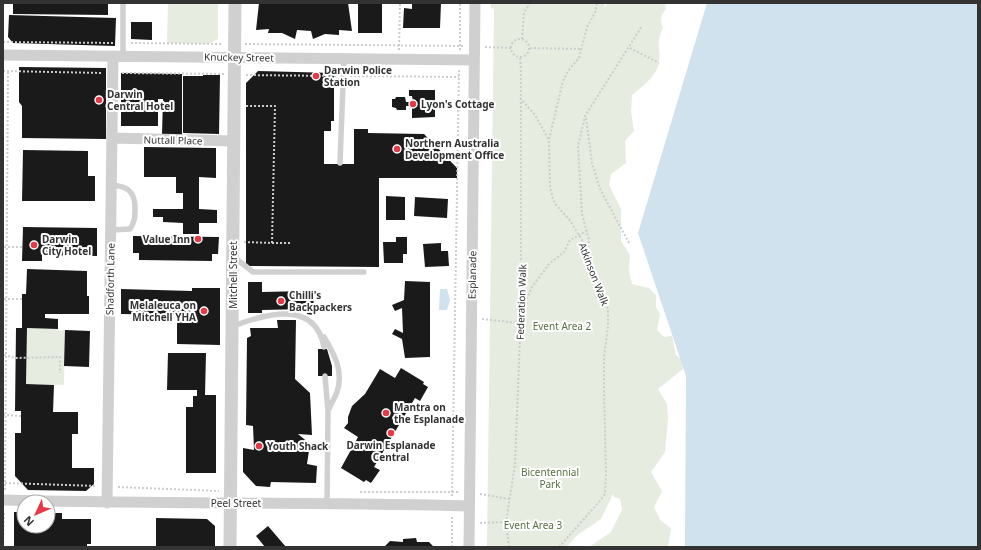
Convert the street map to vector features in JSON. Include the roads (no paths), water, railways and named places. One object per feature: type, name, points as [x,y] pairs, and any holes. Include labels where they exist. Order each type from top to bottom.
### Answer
[{"type":"street","name":"Mitchell Street","points":[[230,547],[235,3]]},
{"type":"street","name":"Esplanade","points":[[469,547],[475,3]]},
{"type":"street","name":"Knuckey Street","points":[[3,55],[474,60]]},
{"type":"street","name":"Shadforth Lane","points":[[107,503],[112,138],[118,56]]},
{"type":"street","name":"Nuttall Place","points":[[112,138],[234,141]]},
{"type":"street","name":"Peel Street","points":[[4,500],[107,503],[230,497],[327,503],[470,506]]},
{"type":"lane","points":[[118,56],[123,3]]},
{"type":"lane","points":[[340,163],[344,59]]},
{"type":"lane","points":[[111,185],[123,186],[131,191],[135,199],[135,221],[130,229],[111,230]]},
{"type":"lane","points":[[233,256],[253,272],[364,272]]},
{"type":"lane","points":[[233,326],[264,316],[294,315],[309,320],[320,331],[335,355],[339,370],[338,390],[328,411]]},
{"type":"lane","points":[[320,331],[324,347]]},
{"type":"lane","points":[[325,376],[328,411],[327,503]]},
{"type":"water","points":[[707,3],[978,3],[978,547],[685,547],[686,376],[638,233]]},
{"type":"water","points":[[440,289],[447,289],[450,300],[447,310],[439,310]]},
{"type":"place","name":"Darwin Police Station","points":[[316,76]]},
{"type":"place","name":"Darwin Central Hotel","points":[[99,100]]},
{"type":"place","name":"Lyon's Cottage","points":[[413,104]]},
{"type":"place","name":"Northern Australia Development Office","points":[[397,149]]},
{"type":"place","name":"Value Inn","points":[[198,239]]},
{"type":"place","name":"Darwin City Hotel","points":[[34,245]]},
{"type":"place","name":"Chilli's Backpackers","points":[[281,301]]},
{"type":"place","name":"Melaleuca on Mitchell YHA","points":[[204,311]]},
{"type":"place","name":"Mantra on the Esplanade","points":[[386,413]]},
{"type":"place","name":"Darwin Esplanade Central","points":[[391,433]]},
{"type":"place","name":"Youth Shack","points":[[259,446]]},
{"type":"park label","name":"Event Area 2","points":[[562,326]]},
{"type":"park label","name":"Bicentennial Park","points":[[550,478]]},
{"type":"park label","name":"Event Area 3","points":[[533,525]]}]
